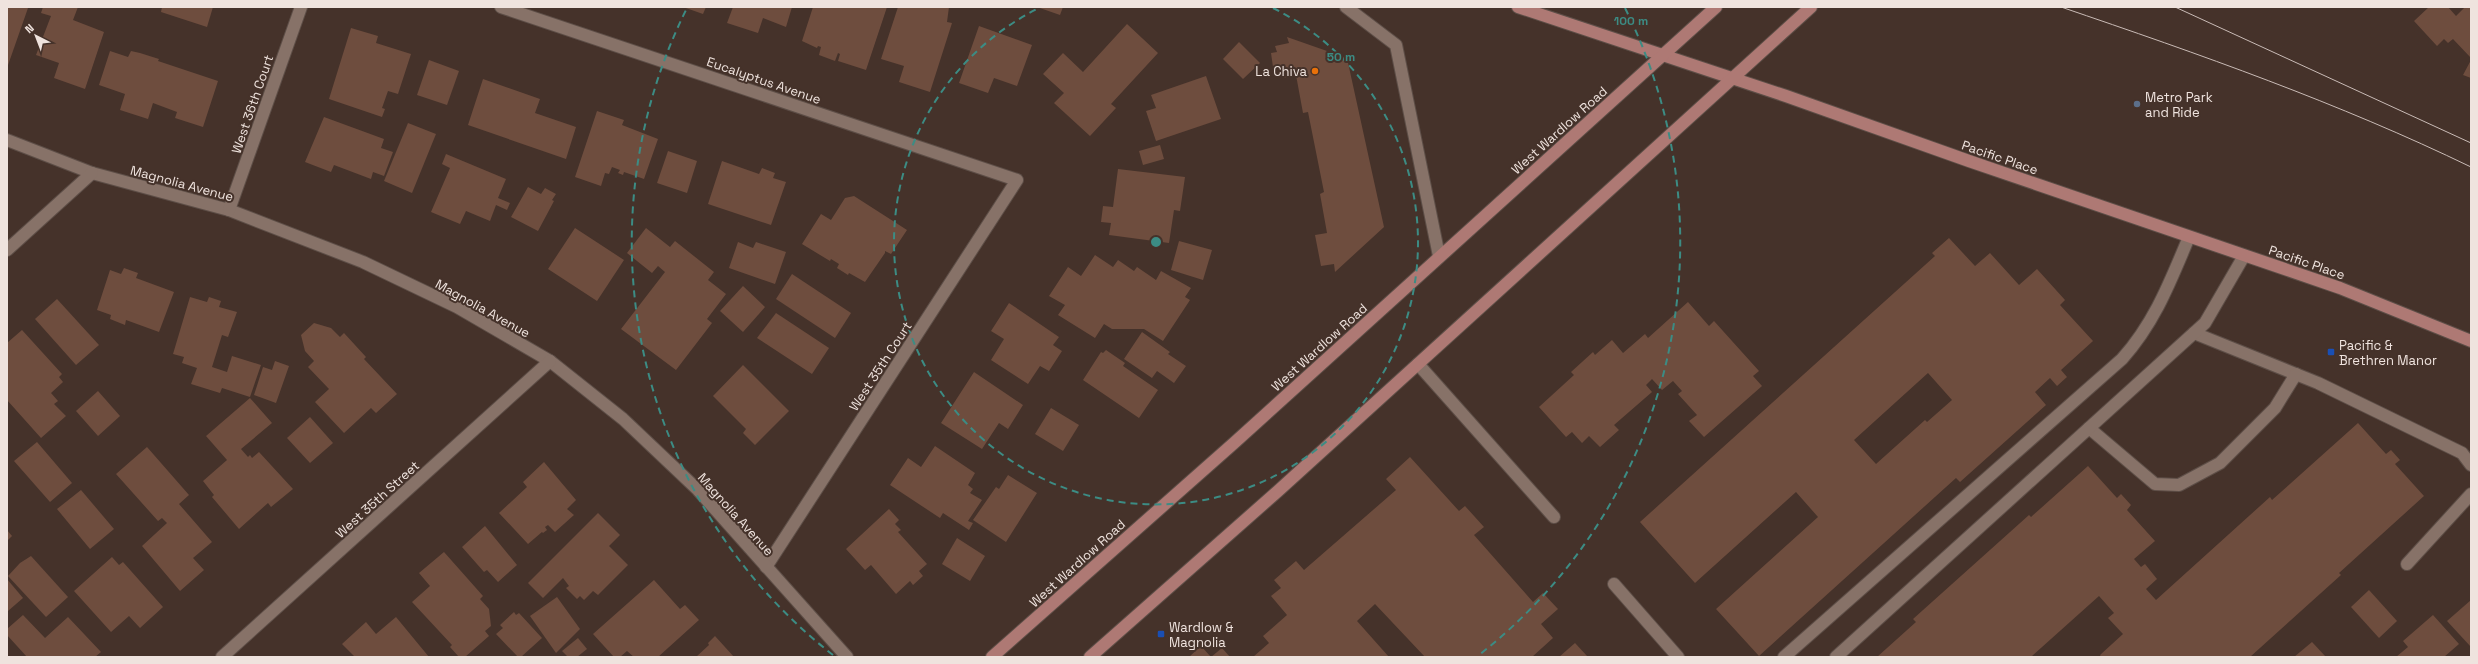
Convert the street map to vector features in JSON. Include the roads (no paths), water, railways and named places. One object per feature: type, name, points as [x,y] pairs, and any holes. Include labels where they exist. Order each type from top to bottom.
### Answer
[{"type":"main road","name":"Pacific Place","points":[[1518,7],[1786,96],[2188,237],[2340,288],[2471,341]]},
{"type":"main road","name":"West Wardlow Road","points":[[992,657],[1234,443],[1716,7]]},
{"type":"main road","points":[[1090,657],[1418,364],[1811,7]]},
{"type":"street","name":"West 36th Court","points":[[229,210],[301,7]]},
{"type":"street","name":"Eucalyptus Avenue","points":[[501,7],[1017,180]]},
{"type":"street","points":[[1346,7],[1396,45],[1439,256]]},
{"type":"street","name":"Magnolia Avenue","points":[[7,140],[92,173],[229,210],[371,266],[457,307],[550,361],[629,424],[698,490],[847,657]]},
{"type":"street","points":[[7,250],[92,173]]},
{"type":"street","name":"West 35th Court","points":[[766,567],[1017,180]]},
{"type":"street","points":[[1784,657],[2122,358],[2140,338],[2160,306],[2188,237]]},
{"type":"street","points":[[1836,657],[2205,323],[2244,256]]},
{"type":"street","points":[[2194,333],[2296,374],[2462,453],[2471,465]]},
{"type":"street","name":"West 35th Street","points":[[222,657],[550,361]]},
{"type":"street","points":[[1418,364],[1554,517]]},
{"type":"street","points":[[2089,428],[2155,484],[2179,485],[2220,462],[2275,408],[2296,374]]},
{"type":"street","points":[[2408,564],[2471,494]]},
{"type":"street","points":[[1614,584],[1678,657]]},
{"type":"tram line","points":[[2061,7],[2217,61],[2320,101],[2471,167]]},
{"type":"tram line","points":[[2175,7],[2471,143]]},
{"type":"place","name":"La Chiva","points":[[1315,71]]},
{"type":"place","name":"Metro Park and Ride","points":[[2137,104]]},
{"type":"place","name":"Pacific & Brethren Manor","points":[[2331,352]]},
{"type":"place","name":"Wardlow & Magnolia","points":[[1161,634]]}]
